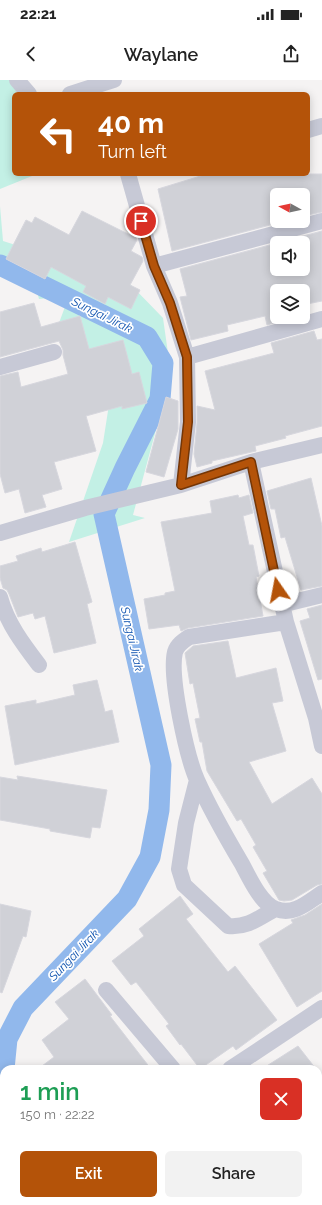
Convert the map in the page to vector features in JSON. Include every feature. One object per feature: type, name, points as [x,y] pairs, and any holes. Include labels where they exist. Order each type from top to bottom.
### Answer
[{"type":"street","points":[[17,80],[27,92]]},
{"type":"street","points":[[79,92],[106,86]]},
{"type":"street","points":[[310,129],[322,126]]},
{"type":"street","points":[[131,176],[154,266],[170,303],[187,357],[188,422],[181,485]]},
{"type":"street","points":[[154,266],[322,220]]},
{"type":"street","points":[[187,357],[322,319]]},
{"type":"street","points":[[0,367],[54,352]]},
{"type":"street","points":[[0,533],[85,508],[181,485],[251,462],[322,445]]},
{"type":"street","points":[[251,462],[281,605],[319,717],[322,746]]},
{"type":"street","points":[[281,605],[322,596]]},
{"type":"street","points":[[0,597],[13,629],[39,665]]},
{"type":"street","points":[[286,622],[189,637],[181,642],[175,651],[175,685],[187,749],[197,780],[262,899],[275,909],[290,911],[301,908],[322,893]]},
{"type":"street","points":[[197,780],[186,823],[179,869],[184,885],[228,926],[244,926],[275,909]]},
{"type":"street","points":[[106,990],[170,1065]]},
{"type":"street","points":[[236,1065],[322,1008]]},
{"type":"green space","points":[[0,80],[10,80],[17,92],[12,92],[12,176],[32,176],[0,189]]},
{"type":"green space","points":[[0,206],[3,241],[69,262],[130,284],[163,318],[171,374],[133,515],[145,518],[69,542],[103,443],[110,398],[71,358],[56,331],[69,296],[39,299],[29,262],[0,265]]},
{"type":"building","points":[[310,174],[322,174],[322,212],[310,215],[310,188],[270,188],[270,225],[172,251],[158,189],[200,176],[310,176]]},
{"type":"building","points":[[82,211],[136,238],[137,240],[131,251],[142,257],[143,261],[130,285],[140,290],[131,309],[108,297],[105,304],[83,292],[86,286],[51,267],[45,279],[6,259],[26,220],[32,223],[35,217],[69,235]]},
{"type":"building","points":[[322,231],[322,301],[310,303],[310,284],[270,284],[270,324],[267,325],[265,316],[227,325],[228,331],[191,340],[180,297],[187,296],[180,269],[270,245],[270,276],[310,276],[310,236],[303,236]]},
{"type":"building","points":[[34,303],[41,327],[80,316],[89,349],[123,340],[132,374],[139,372],[147,403],[122,409],[122,406],[86,416],[96,451],[54,462],[62,489],[42,495],[46,507],[25,513],[19,489],[5,493],[0,474],[0,376],[18,372],[21,387],[68,374],[63,350],[59,341],[0,357],[0,312]]},
{"type":"building","points":[[314,331],[317,340],[322,339],[322,426],[285,436],[286,438],[255,446],[256,451],[212,461],[212,463],[197,467],[194,454],[197,406],[215,410],[205,371],[274,353],[271,343]]},
{"type":"building","points":[[166,397],[178,401],[178,429],[164,477],[146,472]]},
{"type":"building","points":[[311,478],[322,526],[322,586],[301,590],[285,537],[281,538],[275,509],[271,509],[267,491]]},
{"type":"building","points":[[238,495],[239,498],[249,495],[253,513],[243,516],[249,545],[253,545],[259,576],[256,577],[263,616],[188,628],[181,631],[179,625],[149,629],[144,599],[165,595],[165,593],[175,591],[161,522],[212,513],[210,501]]},
{"type":"building","points":[[75,542],[92,602],[87,604],[96,643],[54,653],[45,616],[35,619],[33,613],[18,617],[7,590],[3,588],[0,578],[0,566],[18,561],[16,556],[41,548],[42,552]]},
{"type":"building","points":[[322,605],[322,679],[318,680],[300,621],[310,618],[307,609]]},
{"type":"building","points":[[228,641],[236,678],[276,668],[283,701],[272,703],[286,751],[249,762],[272,804],[312,778],[322,794],[322,884],[317,885],[292,900],[279,900],[263,873],[267,871],[253,847],[256,845],[241,819],[237,821],[207,771],[202,742],[200,742],[195,719],[200,718],[193,683],[190,684],[185,653],[193,646]]},
{"type":"building","points":[[97,680],[105,712],[112,710],[119,742],[15,765],[5,706],[36,700],[36,704],[75,695],[73,685]]},
{"type":"building","points":[[17,776],[107,790],[100,828],[92,827],[90,838],[0,820],[0,777],[18,780]]},
{"type":"building","points":[[180,896],[193,914],[186,919],[228,972],[235,966],[277,1020],[236,1050],[233,1046],[206,1065],[197,1065],[166,1026],[169,1024],[136,982],[131,985],[112,961],[144,936],[139,929]]},
{"type":"building","points":[[0,904],[31,911],[26,937],[23,936],[2,993],[0,992]]},
{"type":"building","points":[[322,904],[322,991],[297,1007],[259,944],[293,923],[291,920],[305,915]]},
{"type":"building","points":[[85,979],[112,1015],[110,1016],[148,1065],[43,1065],[54,1057],[42,1040],[69,1019],[55,1002]]},
{"type":"building","points":[[298,1046],[313,1065],[268,1065]]},
{"type":"waterway","name":"Sungai Jirak","points":[[0,265],[147,337],[163,363],[160,399],[125,468],[104,514],[161,765],[159,810],[150,857],[127,899],[23,1008],[7,1039],[4,1065]]},
{"type":"route","points":[[141,221],[154,266],[170,303],[187,357],[188,422],[181,485],[251,462],[278,590]]}]
